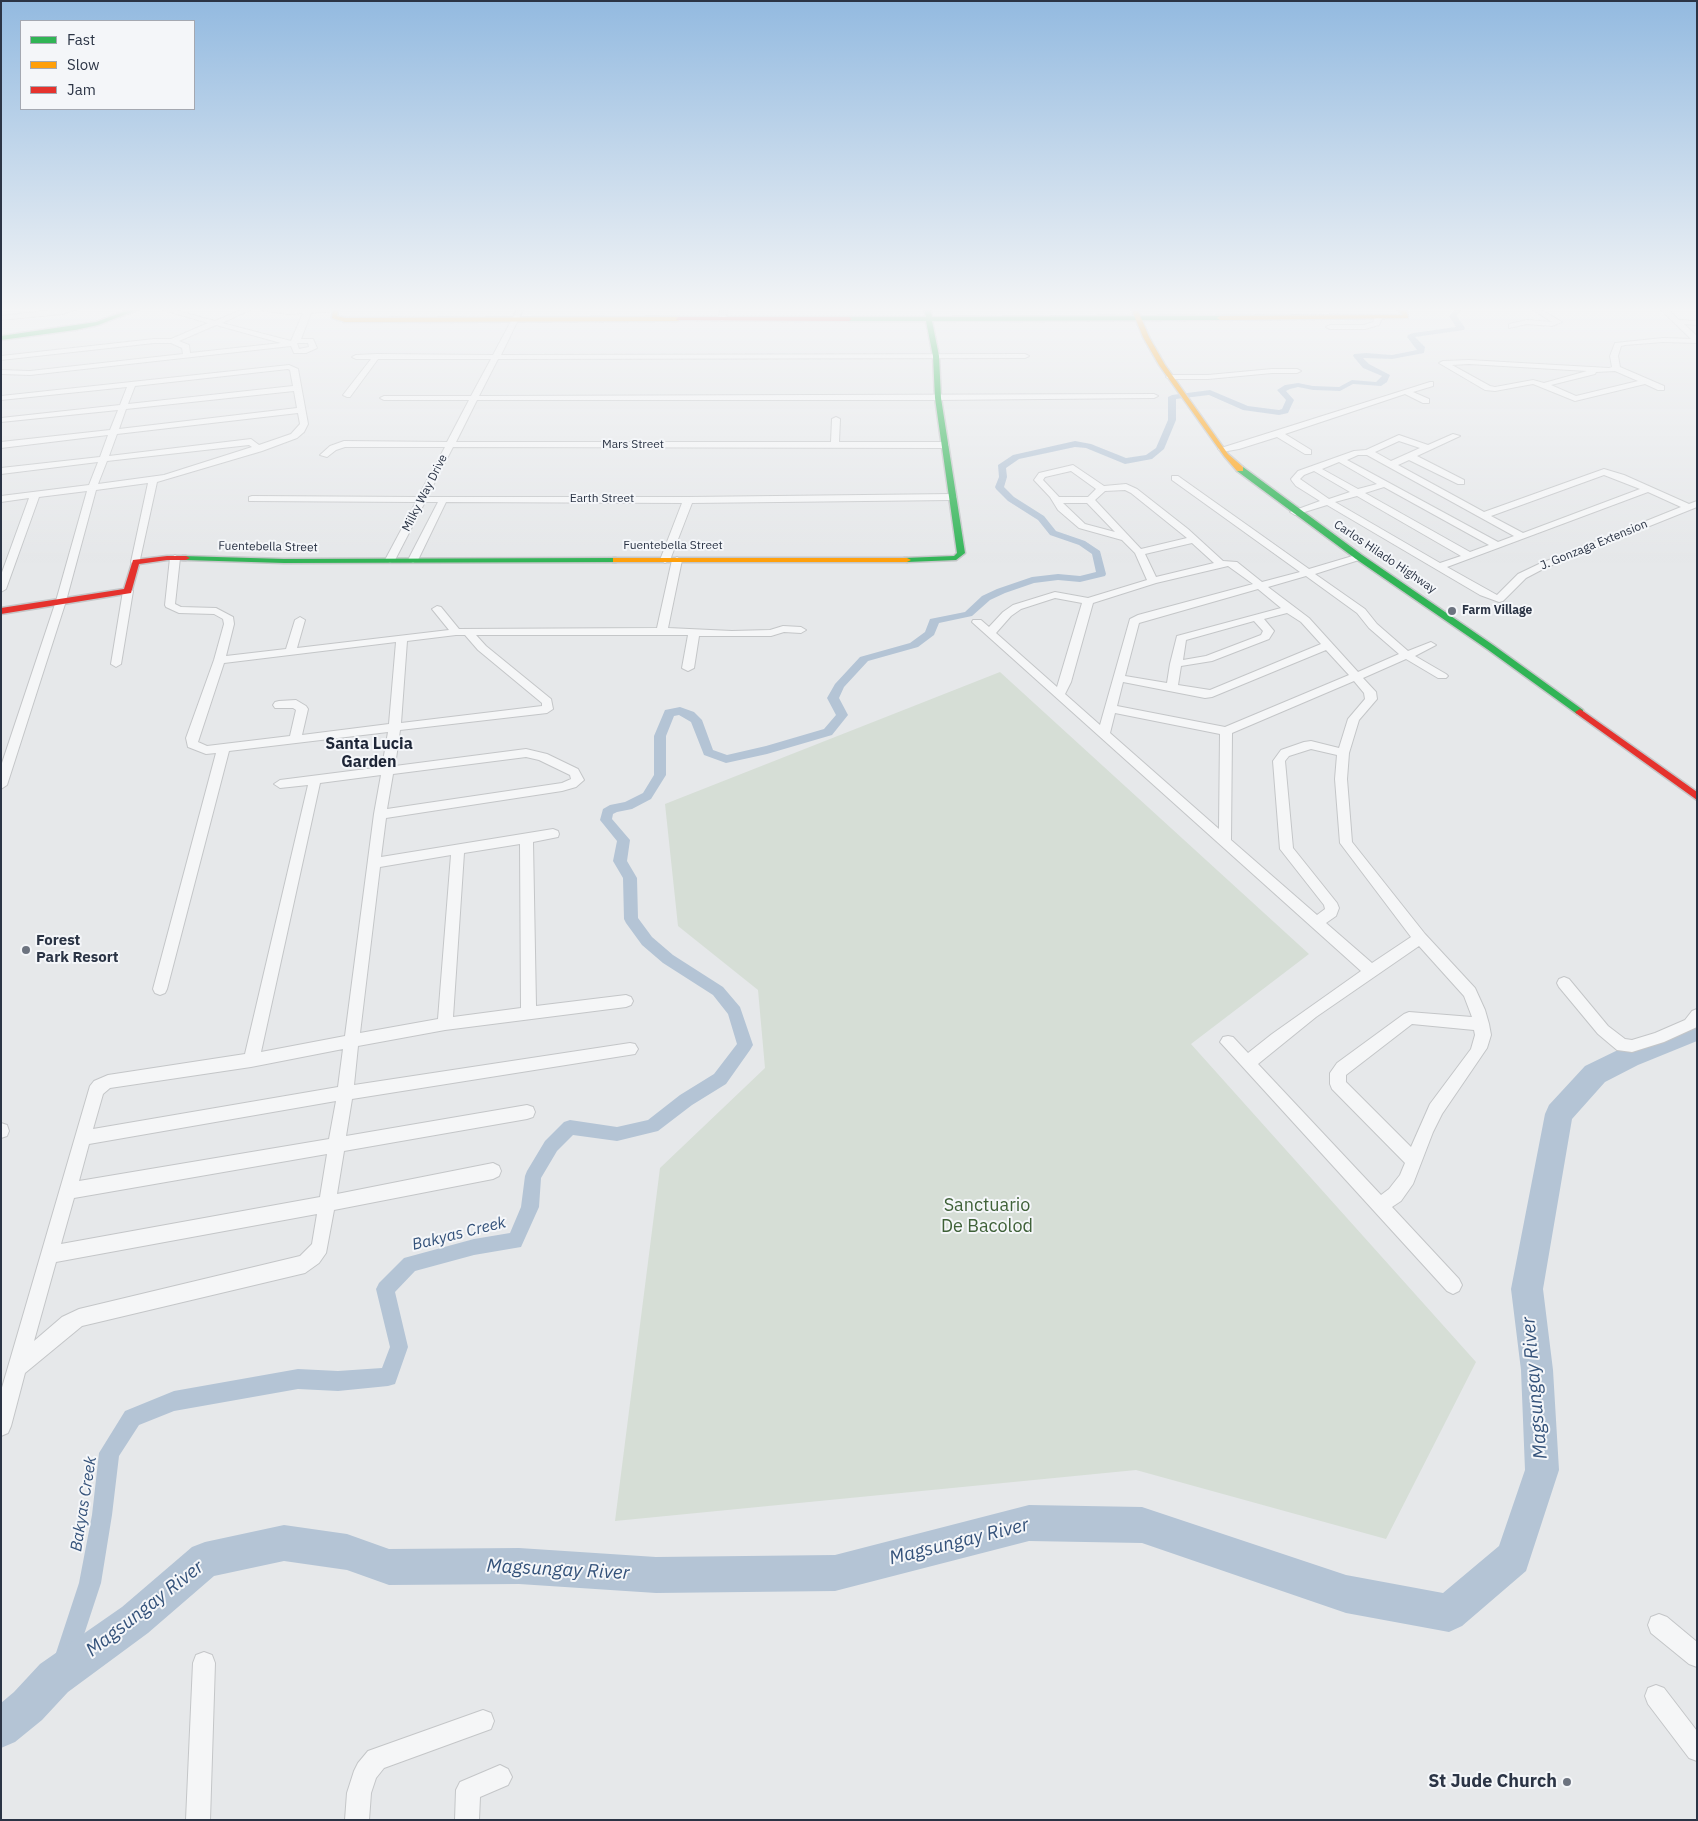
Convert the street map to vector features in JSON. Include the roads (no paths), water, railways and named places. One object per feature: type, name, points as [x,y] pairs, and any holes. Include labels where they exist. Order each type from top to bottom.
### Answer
[{"type":"street","points":[[1,398],[48,393]]},
{"type":"street","points":[[1,785],[61,602],[92,488],[129,393]]},
{"type":"street","points":[[1,420],[252,393]]},
{"type":"street","points":[[1,499],[153,480],[177,475],[259,449],[299,433],[304,424],[298,393]]},
{"type":"street","name":"Milky Way Drive","points":[[390,560],[478,393]]},
{"type":"street","name":"Fuentebella Street","points":[[136,562],[175,558],[236,561],[913,560],[956,558],[960,553],[938,393]]},
{"type":"street","name":"Carlos Hilado Highway","points":[[1182,393],[1222,449],[1244,473],[1295,512],[1484,642],[1697,798]]},
{"type":"street","points":[[1222,449],[1278,434],[1399,393]]},
{"type":"street","points":[[1409,393],[1426,401]]},
{"type":"street","points":[[1561,393],[1578,399],[1601,393]]},
{"type":"street","points":[[384,398],[1154,396]]},
{"type":"street","points":[[1,445],[302,410]]},
{"type":"street","points":[[835,445],[836,419]]},
{"type":"street","points":[[1278,434],[1308,452]]},
{"type":"street","points":[[1392,464],[1456,436]]},
{"type":"street","points":[[1428,448],[1402,438],[1368,452],[1357,453],[1301,473],[1295,479],[1299,484],[1328,502],[1442,566],[1646,490]]},
{"type":"street","points":[[1,471],[240,442],[251,442],[259,449]]},
{"type":"street","name":"Mars Street","points":[[324,455],[332,448],[344,444],[945,445]]},
{"type":"street","points":[[1368,452],[1522,536]]},
{"type":"street","points":[[1408,456],[1466,481],[1439,490]]},
{"type":"street","points":[[1341,460],[1496,546]]},
{"type":"street","points":[[1102,489],[1073,468],[1039,476],[1039,482],[1061,508],[1084,527],[1122,537]]},
{"type":"street","points":[[1316,469],[1469,556]]},
{"type":"street","points":[[1484,515],[1604,472],[1620,477],[1646,490],[1692,506]]},
{"type":"street","points":[[1174,478],[1361,611],[1373,626],[1406,655],[1442,676]]},
{"type":"street","points":[[116,664],[128,591],[153,480]]},
{"type":"street","points":[[1295,512],[1385,484]]},
{"type":"street","points":[[1056,500],[1090,500],[1102,489],[1129,488],[1185,532],[1220,564]]},
{"type":"street","points":[[1,589],[35,495]]},
{"type":"street","name":"Earth Street","points":[[252,499],[688,500],[952,496]]},
{"type":"street","points":[[662,631],[671,560],[688,500]]},
{"type":"street","points":[[1090,500],[1118,530],[1122,537],[1139,552],[1153,581]]},
{"type":"street","points":[[413,560],[442,503]]},
{"type":"street","name":"J. Gonzaga Extension","points":[[1442,566],[1484,593],[1500,599],[1522,576],[1529,572],[1558,558],[1692,506]]},
{"type":"street","points":[[1139,552],[1192,540]]},
{"type":"street","points":[[1104,733],[1134,621],[1142,617],[1308,573],[1359,557]]},
{"type":"street","points":[[175,558],[170,605],[179,610],[216,611],[228,617],[229,624],[219,660],[192,738],[192,744],[198,748],[223,750],[547,709],[546,702],[482,648],[468,632]]},
{"type":"street","points":[[990,633],[1017,606],[1055,595],[1088,601],[1153,581],[1228,562],[1234,564],[1289,609],[1306,620],[1370,692],[1371,699],[1354,719],[1344,753],[1340,779],[1346,843],[1420,938],[1470,992],[1478,1010],[1483,1035],[1482,1043],[1436,1109],[1425,1130],[1407,1179],[1394,1195],[1380,1205]]},
{"type":"street","points":[[1,611],[128,591]]},
{"type":"street","points":[[1059,695],[1065,682],[1088,601]]},
{"type":"street","points":[[437,609],[456,632]]},
{"type":"street","points":[[1172,687],[1181,638],[1289,609]]},
{"type":"street","points":[[1175,664],[1208,659],[1265,637],[1269,631],[1257,618]]},
{"type":"street","points":[[290,652],[300,620]]},
{"type":"street","points":[[977,622],[1371,970]]},
{"type":"street","points":[[219,660],[456,632],[662,631],[766,633],[780,630],[801,630]]},
{"type":"street","points":[[688,668],[694,633]]},
{"type":"street","points":[[17,1368],[69,1324],[79,1318],[305,1264],[320,1247],[345,1093],[386,770],[395,728],[402,638]]},
{"type":"street","points":[[1120,678],[1204,694],[1212,693],[1328,645]]},
{"type":"street","points":[[1111,708],[1226,731],[1431,645]]},
{"type":"street","points":[[279,705],[296,704],[302,709],[295,740]]},
{"type":"street","points":[[1225,842],[1226,731]]},
{"type":"street","points":[[1317,922],[1331,912],[1332,908],[1287,848],[1279,761],[1285,753],[1311,745],[1344,753]]},
{"type":"street","points":[[160,989],[223,750]]},
{"type":"street","points":[[280,784],[526,753],[544,757],[567,768],[574,772],[578,780],[562,787],[380,814]]},
{"type":"street","points":[[251,1060],[314,779]]},
{"type":"street","points":[[374,863],[553,834]]},
{"type":"street","points":[[526,839],[529,1014]]},
{"type":"street","points":[[445,1024],[458,849]]},
{"type":"street","points":[[1248,1063],[1277,1038],[1371,970],[1420,938]]},
{"type":"street","points":[[1564,983],[1603,1030],[1622,1045],[1632,1046],[1659,1038],[1690,1024],[1697,1016]]},
{"type":"street","points":[[1,1426],[82,1138],[96,1092],[100,1086],[108,1082],[351,1043],[445,1024],[626,1001]]},
{"type":"street","points":[[1414,1161],[1338,1084],[1338,1073],[1342,1068],[1409,1018],[1481,1024]]},
{"type":"street","points":[[1228,1042],[1453,1285]]},
{"type":"street","points":[[82,1138],[345,1093],[630,1049]]},
{"type":"street","points":[[67,1191],[527,1112]]},
{"type":"street","points":[[49,1255],[493,1171]]},
{"type":"street","points":[[1659,1625],[1697,1656]]},
{"type":"street","points":[[198,1820],[204,1663]]},
{"type":"street","points":[[1656,1696],[1697,1750]]},
{"type":"street","points":[[357,1820],[359,1793],[366,1771],[376,1760],[484,1721]]},
{"type":"street","points":[[467,1820],[468,1790],[500,1777]]},
{"type":"waterway","name":"Bakyas Creek","points":[[54,1678],[63,1665],[90,1583],[102,1515],[109,1453],[132,1418],[174,1401],[298,1379],[338,1381],[388,1377],[399,1347],[385,1289],[410,1264],[474,1247],[515,1241],[530,1207],[533,1176],[551,1146],[570,1127],[617,1134],[652,1126],[686,1100],[720,1079],[745,1045],[735,1011],[718,991],[668,959],[647,941],[631,919],[630,878],[620,861],[624,840],[606,820],[607,812],[614,808],[628,806],[647,796],[660,775],[660,736],[669,713],[680,711],[690,715],[696,720],[708,752],[726,759],[767,750],[828,732],[842,715],[833,698],[839,686],[864,659],[914,645],[930,633],[934,621],[968,614],[986,598],[1001,591],[1032,580],[1058,577],[1080,579],[1101,574],[1097,553],[1082,543],[1053,533],[1041,518],[1011,499],[999,487],[1003,477],[1001,467],[1016,457],[1075,444],[1088,446],[1125,461],[1149,457],[1160,449],[1172,420],[1172,397],[1203,393]]},
{"type":"waterway","name":"Bakyas Creek","points":[[1212,393],[1246,408],[1279,413],[1285,411],[1290,400],[1284,393]]},
{"type":"waterway","name":"Magsungay River","points":[[1,1728],[28,1706],[54,1678],[135,1620],[205,1560],[284,1543],[347,1552],[389,1567],[519,1566],[656,1575],[835,1573],[1029,1523],[1142,1525],[1346,1594],[1449,1613],[1513,1558],[1542,1470],[1537,1370],[1527,1289],[1559,1114],[1595,1074],[1629,1057],[1697,1030]]},
{"type":"place","name":"Farm Village","points":[[1452,611]]},
{"type":"place","name":"Forest Park Resort","points":[[26,950]]},
{"type":"place","name":"St Jude Church","points":[[1567,1782]]},
{"type":"district","name":"Santa Lucia Garden","points":[[369,753]]},
{"type":"park label","name":"Sanctuario De Bacolod","points":[[987,1216]]}]
